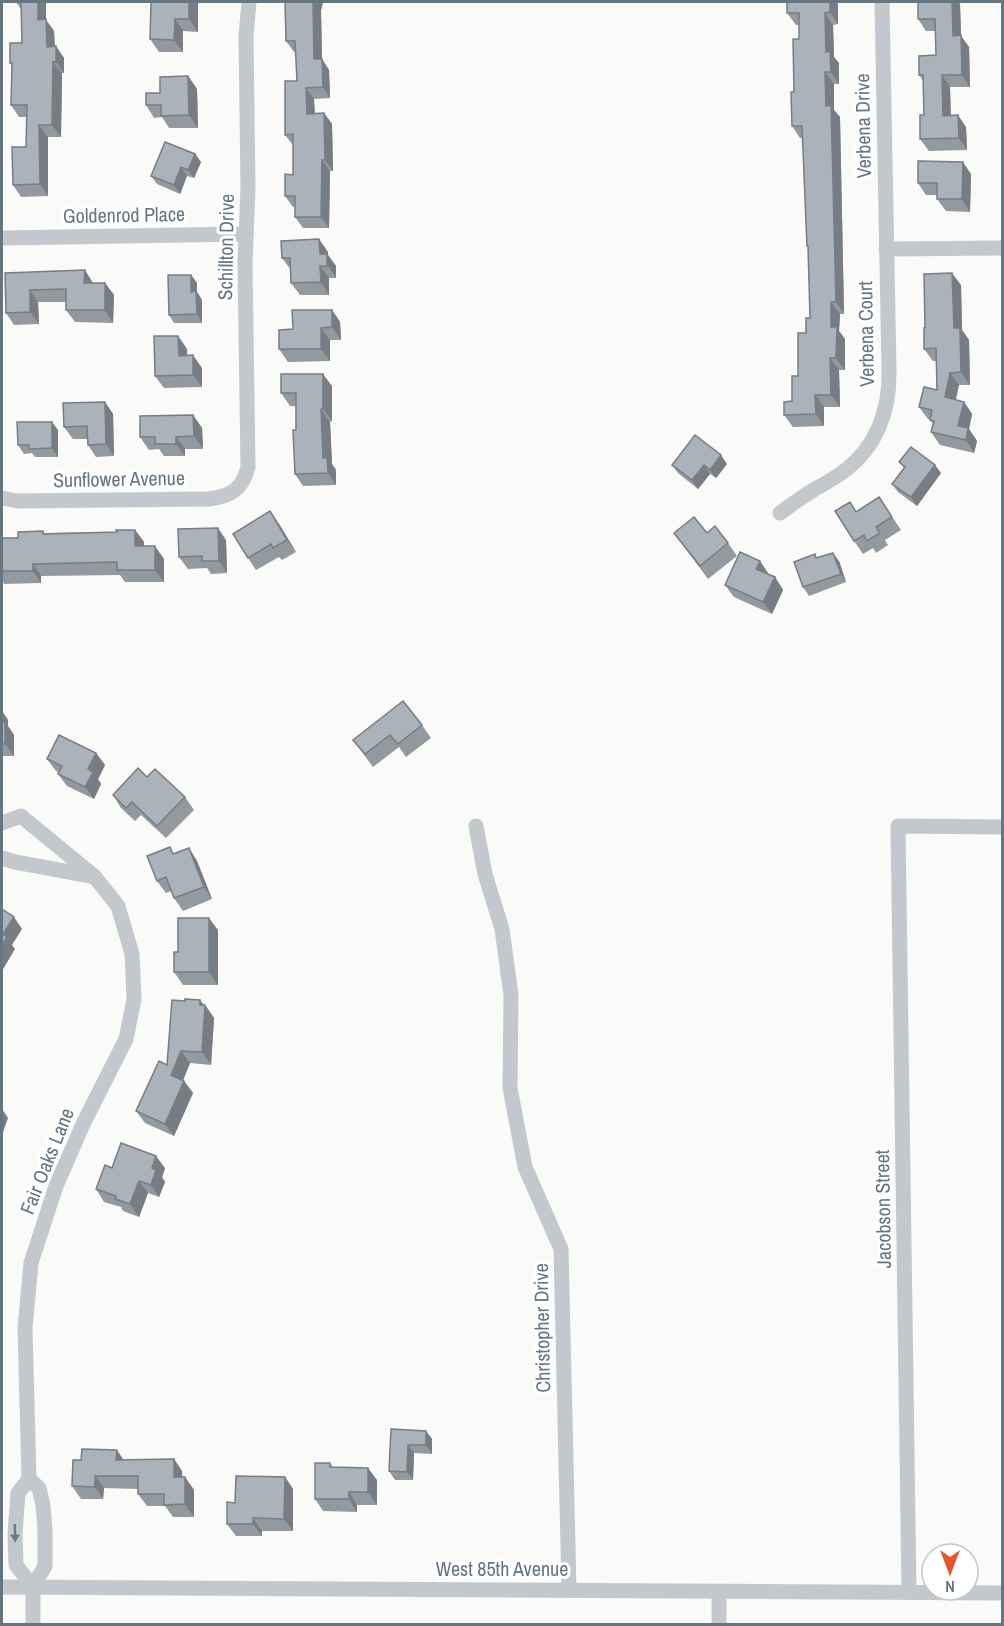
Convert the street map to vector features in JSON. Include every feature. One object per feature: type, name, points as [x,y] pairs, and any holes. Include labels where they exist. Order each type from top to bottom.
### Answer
[{"type":"street","name":"Schillton Drive","points":[[236,489],[244,480],[248,467],[246,36],[249,2]]},
{"type":"street","name":"Verbena Drive","points":[[882,2],[886,249]]},
{"type":"street","name":"Goldenrod Place","points":[[2,237],[246,234]]},
{"type":"street","points":[[886,249],[1002,248]]},
{"type":"street","name":"Verbena Court","points":[[780,513],[847,470],[873,440],[885,412],[889,384],[886,249]]},
{"type":"street","name":"Sunflower Avenue","points":[[2,498],[16,501],[208,499],[224,497],[236,489]]},
{"type":"street","name":"Fair Oaks Lane","points":[[2,823],[21,816],[94,876],[118,906],[132,954],[134,999],[126,1039],[84,1122],[56,1186],[31,1263],[25,1328],[29,1479],[18,1492],[15,1545],[16,1565],[33,1587],[45,1566],[45,1530],[39,1488],[29,1479]]},
{"type":"street","name":"Christopher Drive","points":[[476,826],[485,874],[502,929],[511,995],[510,1088],[525,1167],[561,1249],[569,1590]]},
{"type":"street","name":"Jacobson Street","points":[[909,1591],[898,826],[1002,827]]},
{"type":"street","points":[[2,858],[94,876]]},
{"type":"street","name":"West 85th Avenue","points":[[2,1587],[1002,1593]]},
{"type":"street","points":[[33,1587],[33,1624]]},
{"type":"street","points":[[718,1624],[719,1592]]},
{"type":"building","points":[[21,2],[38,2],[38,20],[46,19],[47,47],[56,46],[56,62],[53,62],[52,125],[39,125],[40,184],[13,185],[12,147],[26,147],[27,105],[11,105],[10,43],[22,43]]},
{"type":"building","points":[[151,2],[189,2],[189,19],[175,19],[174,40],[150,39]]},
{"type":"building","points":[[285,2],[313,2],[314,59],[322,59],[323,87],[306,88],[307,114],[324,113],[325,160],[322,160],[321,217],[295,217],[295,196],[285,196],[285,174],[293,175],[293,134],[285,135],[285,81],[297,81],[295,41],[286,41]]},
{"type":"building","points":[[787,2],[830,2],[830,12],[825,13],[826,52],[830,51],[831,72],[825,72],[826,106],[831,105],[836,302],[831,302],[831,327],[837,327],[836,358],[830,358],[831,395],[815,395],[816,414],[784,415],[784,402],[792,401],[792,376],[798,376],[798,333],[806,333],[806,318],[810,318],[802,126],[792,126],[793,39],[799,39],[799,13],[787,13]]},
{"type":"building","points":[[918,2],[952,2],[953,36],[961,35],[962,75],[942,75],[943,116],[958,115],[959,138],[920,139],[920,115],[924,115],[923,75],[919,75],[919,56],[936,55],[935,19],[918,19]]},
{"type":"building","points":[[188,76],[189,115],[161,116],[161,105],[146,105],[146,93],[160,93],[160,77]]},
{"type":"building","points":[[165,142],[195,154],[188,170],[181,167],[174,185],[151,176]]},
{"type":"building","points":[[918,161],[963,162],[962,199],[937,199],[937,183],[918,183]]},
{"type":"building","points":[[319,239],[320,254],[327,254],[327,266],[320,266],[321,282],[291,283],[290,258],[282,258],[281,241]]},
{"type":"building","points":[[85,270],[84,283],[105,283],[105,310],[66,310],[66,289],[30,290],[30,312],[6,313],[5,273]]},
{"type":"building","points":[[952,273],[954,328],[960,328],[961,372],[950,373],[945,397],[964,402],[958,426],[968,428],[966,440],[931,432],[934,421],[930,420],[932,410],[919,407],[924,387],[937,390],[936,348],[924,349],[924,274]]},
{"type":"building","points":[[168,275],[191,275],[191,292],[196,291],[197,314],[169,315]]},
{"type":"building","points":[[292,310],[332,310],[332,327],[321,328],[321,349],[279,349],[279,330],[293,329]]},
{"type":"building","points":[[154,336],[178,336],[179,356],[193,355],[193,375],[155,376]]},
{"type":"building","points":[[281,374],[323,374],[323,409],[321,409],[323,458],[327,457],[328,473],[295,474],[293,430],[296,430],[296,393],[281,393]]},
{"type":"building","points":[[105,402],[106,444],[88,445],[87,426],[64,427],[63,403]]},
{"type":"building","points":[[193,415],[194,436],[176,437],[176,444],[155,444],[155,437],[140,437],[140,416]]},
{"type":"building","points":[[17,422],[52,422],[52,448],[29,449],[29,445],[18,445]]},
{"type":"building","points":[[695,435],[721,455],[710,470],[704,465],[692,480],[672,465]]},
{"type":"building","points":[[911,447],[935,465],[911,497],[892,484],[905,467],[899,462]]},
{"type":"building","points":[[879,497],[892,517],[876,527],[880,533],[867,541],[864,535],[854,541],[835,511],[850,502],[856,512]]},
{"type":"building","points":[[270,511],[287,540],[273,548],[271,544],[248,558],[233,534]]},
{"type":"building","points":[[694,517],[707,533],[715,526],[728,543],[700,566],[674,533]]},
{"type":"building","points":[[218,528],[219,561],[202,561],[202,556],[179,557],[178,529]]},
{"type":"building","points":[[116,530],[135,530],[135,546],[155,546],[155,570],[117,570],[117,562],[33,564],[33,571],[2,571],[2,538],[18,538],[18,532],[43,531],[43,534],[117,532]]},
{"type":"building","points":[[740,552],[760,561],[756,569],[775,577],[763,602],[725,585]]},
{"type":"building","points":[[833,553],[841,574],[803,587],[794,562],[815,554],[816,558]]},
{"type":"building","points":[[403,701],[422,725],[398,744],[390,735],[365,754],[353,740]]},
{"type":"building","points":[[2,722],[5,722],[5,744],[2,744]]},
{"type":"building","points":[[59,735],[96,753],[88,769],[93,772],[85,787],[58,774],[62,766],[47,759]]},
{"type":"building","points":[[138,768],[147,777],[155,769],[185,797],[157,826],[132,802],[126,808],[113,795]]},
{"type":"building","points":[[170,847],[173,854],[189,848],[204,887],[174,898],[166,877],[157,881],[147,856]]},
{"type":"building","points":[[2,909],[14,917],[3,934],[7,937],[2,945]]},
{"type":"building","points":[[178,918],[209,918],[209,972],[174,972],[174,952],[178,952]]},
{"type":"building","points":[[185,999],[200,1000],[200,1005],[205,1005],[202,1052],[181,1051],[171,1075],[184,1081],[165,1124],[136,1111],[159,1061],[167,1065],[172,1000],[185,1001]]},
{"type":"building","points":[[121,1143],[156,1156],[152,1168],[156,1170],[151,1185],[139,1181],[130,1204],[96,1189],[105,1165],[112,1168]]},
{"type":"building","points":[[391,1429],[426,1431],[426,1445],[408,1445],[407,1472],[389,1471]]},
{"type":"building","points":[[82,1449],[117,1450],[116,1460],[174,1459],[174,1477],[185,1477],[185,1504],[164,1505],[164,1494],[138,1494],[138,1476],[95,1476],[95,1487],[72,1486],[73,1460],[81,1460]]},
{"type":"building","points":[[315,1463],[330,1463],[330,1467],[368,1468],[368,1492],[349,1492],[349,1499],[315,1499]]},
{"type":"building","points":[[236,1476],[285,1477],[284,1519],[253,1518],[253,1524],[227,1524],[227,1502],[235,1503]]}]
